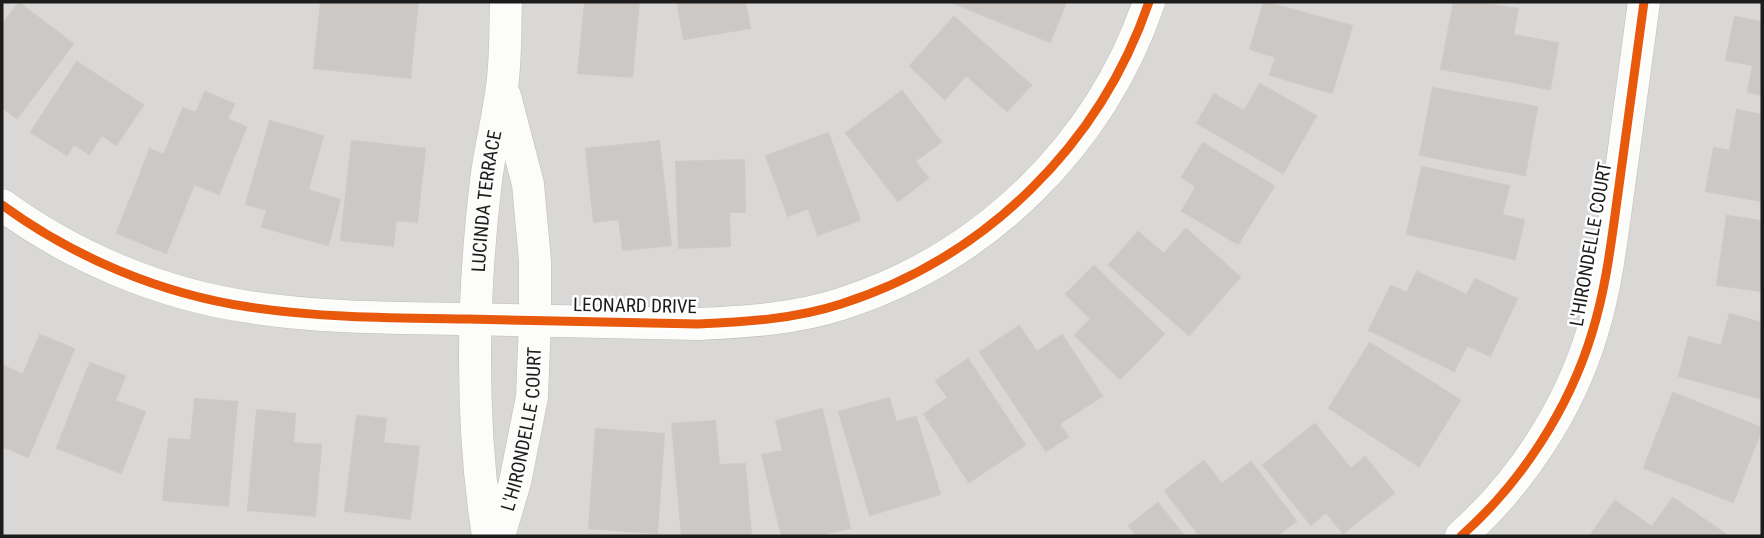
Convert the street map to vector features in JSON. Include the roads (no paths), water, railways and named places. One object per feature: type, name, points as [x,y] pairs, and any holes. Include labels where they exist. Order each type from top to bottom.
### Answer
[{"type":"street","name":"LUCINDA TERRACE","points":[[477,319],[486,180],[502,85],[506,2]]},
{"type":"street","name":"LEONARD DRIVE","points":[[2,205],[43,232],[84,254],[146,281],[247,307],[348,317],[698,324],[744,322],[839,305],[888,286],[931,266],[1000,218],[1033,188],[1077,138],[1113,85],[1149,2]]},
{"type":"street","name":"L'HIRONDELLE COURT","points":[[1461,536],[1488,511],[1536,449],[1568,393],[1592,334],[1612,241],[1644,2]]},
{"type":"street","name":"LUCINDA TERRACE","points":[[502,85],[528,184],[535,261],[535,321]]},
{"type":"street","name":"L'HIRONDELLE COURT","points":[[477,319],[479,481],[488,536]]},
{"type":"street","name":"L'HIRONDELLE COURT","points":[[499,536],[515,482],[532,397],[535,321]]}]
